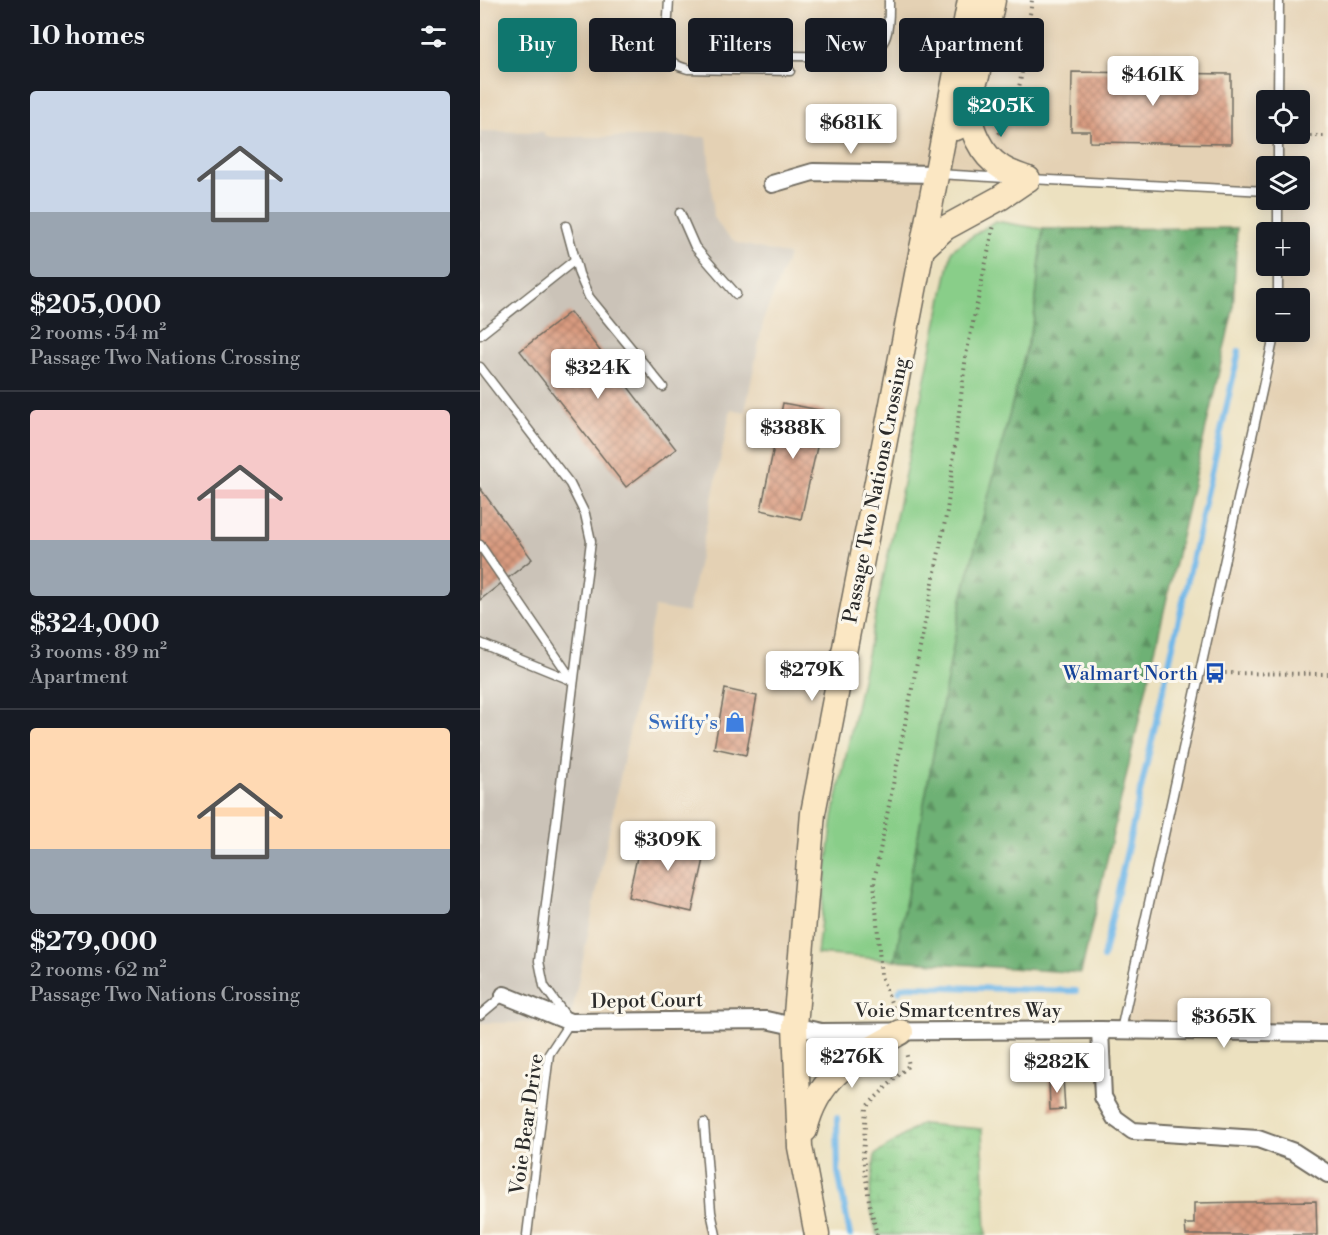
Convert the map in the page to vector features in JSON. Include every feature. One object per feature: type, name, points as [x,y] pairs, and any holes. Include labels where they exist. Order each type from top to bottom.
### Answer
[{"type":"main road","name":"Passage Two Nations Crossing","points":[[817,1235],[800,1147],[795,1026],[813,813],[970,0]]},
{"type":"main road","name":"Passage Two Nations Crossing","points":[[937,174],[977,76],[993,0]]},
{"type":"main road","points":[[966,104],[977,141],[984,151],[1001,168],[1028,179]]},
{"type":"main road","points":[[922,249],[945,228],[1000,198],[1028,179]]},
{"type":"main road","points":[[800,1147],[810,1109],[825,1084],[853,1060],[902,1032]]},
{"type":"street","points":[[772,184],[813,172],[937,174]]},
{"type":"street","name":"Depot Court","points":[[504,995],[570,1022],[766,1020],[795,1026]]},
{"type":"street","name":"Voie Smartcentres Way","points":[[795,1026],[821,1032],[1121,1030]]},
{"type":"street","points":[[1100,1030],[1103,1097],[1115,1118],[1133,1131],[1258,1139],[1294,1152],[1328,1174]]},
{"type":"street","points":[[1121,1030],[1328,1033]]},
{"type":"lane","points":[[669,0],[666,49],[668,56],[679,67],[688,69]]},
{"type":"lane","points":[[793,56],[863,57],[876,51],[886,39],[889,31],[890,0]]},
{"type":"lane","points":[[1278,90],[1279,0]]},
{"type":"lane","points":[[937,174],[1256,190]]},
{"type":"lane","points":[[680,213],[695,247],[736,294]]},
{"type":"lane","points":[[566,226],[579,274],[589,297],[663,387]]},
{"type":"lane","points":[[480,335],[575,260]]},
{"type":"lane","points":[[1121,1030],[1273,342]]},
{"type":"lane","points":[[480,367],[570,484],[585,514],[591,541],[539,961],[544,986],[570,1022]]},
{"type":"lane","points":[[480,545],[573,681]]},
{"type":"lane","points":[[480,643],[573,681]]},
{"type":"lane","points":[[480,1015],[504,995]]},
{"type":"lane","name":"Voie Bear Drive","points":[[527,1235],[549,1054],[570,1022]]},
{"type":"lane","points":[[704,1123],[711,1212],[716,1235]]},
{"type":"path","points":[[993,141],[1014,113],[1032,0]]},
{"type":"path","points":[[878,1235],[869,1201],[863,1157],[866,1107],[909,1065],[902,1032],[881,976],[874,881],[947,511],[966,355],[1000,198]]},
{"type":"path","points":[[1200,672],[1328,674]]},
{"type":"shaded area","points":[[480,0],[1328,0],[1328,1033],[1121,1030],[1273,342],[1310,342],[1310,288],[1278,288],[1278,276],[1310,276],[1310,222],[1278,222],[1278,210],[1310,210],[1310,156],[1256,156],[1256,191],[937,175],[852,600],[795,1026],[817,1235],[480,1235],[480,1023],[570,1022],[655,607],[688,613],[731,409],[745,411],[764,318],[789,255],[737,243],[724,232],[714,217],[711,197],[544,137],[544,132],[480,131]]},
{"type":"shaded area","points":[[480,131],[544,132],[545,137],[707,137],[714,217],[724,232],[737,243],[789,255],[764,318],[745,412],[731,409],[688,613],[655,607],[570,1022],[480,1023]]},
{"type":"green space","points":[[995,221],[1043,229],[1034,319],[962,599],[895,960],[817,954],[833,817],[952,250]]},
{"type":"green space","points":[[1237,228],[1233,310],[1081,973],[895,960],[962,599],[1034,319],[1043,229]]},
{"type":"green space","points":[[921,1124],[982,1129],[986,1235],[877,1235],[869,1201],[875,1155]]},
{"type":"building","points":[[1072,72],[1231,74],[1231,144],[1090,142],[1090,131],[1071,131]]},
{"type":"building","points":[[570,312],[676,449],[626,487],[520,351]]},
{"type":"building","points":[[783,403],[825,411],[801,519],[761,510]]},
{"type":"building","points":[[480,488],[532,559],[480,600]]},
{"type":"building","name":"Swifty's","points":[[725,689],[757,696],[746,755],[714,748]]},
{"type":"building","points":[[643,831],[707,846],[692,912],[628,897]]},
{"type":"building","points":[[1063,1077],[1065,1109],[1050,1110],[1049,1078]]},
{"type":"building","points":[[1316,1201],[1317,1235],[1186,1235],[1185,1224],[1194,1224],[1194,1203]]},
{"type":"waterway","points":[[1103,958],[1239,351]]},
{"type":"waterway","points":[[899,991],[902,987],[910,986],[1076,991]]},
{"type":"waterway","points":[[837,1118],[838,1172],[850,1235]]},
{"type":"place","name":"Walmart North","points":[[1215,673]]},
{"type":"place","name":"Swifty's","points":[[735,722]]}]
